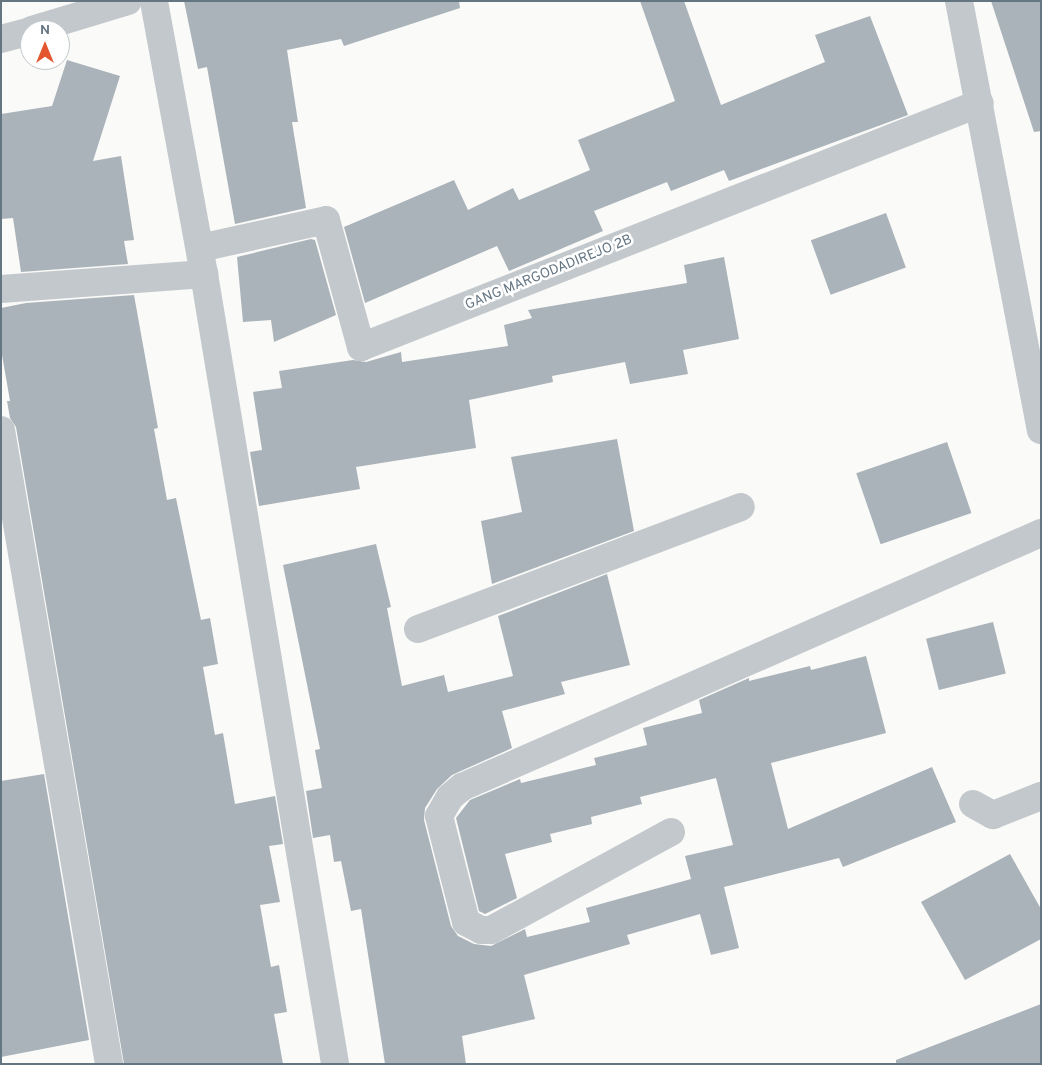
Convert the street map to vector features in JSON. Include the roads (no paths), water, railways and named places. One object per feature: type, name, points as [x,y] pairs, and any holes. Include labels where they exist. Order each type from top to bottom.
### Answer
[{"type":"street","points":[[64,20],[128,1]]},
{"type":"street","points":[[154,1],[200,248],[335,1064]]},
{"type":"street","points":[[959,1],[1041,430]]},
{"type":"street","points":[[1,39],[20,33]]},
{"type":"street","name":"GANG MARGODADIREJO 2B","points":[[200,248],[326,220],[361,347],[980,103]]},
{"type":"street","points":[[1,289],[204,274]]},
{"type":"street","points":[[1,430],[109,1064]]},
{"type":"street","points":[[418,628],[740,508]]},
{"type":"street","points":[[671,832],[491,930],[481,930],[466,922],[439,816],[450,797],[462,786],[1041,533]]},
{"type":"street","points":[[973,804],[993,816],[1041,796]]}]
